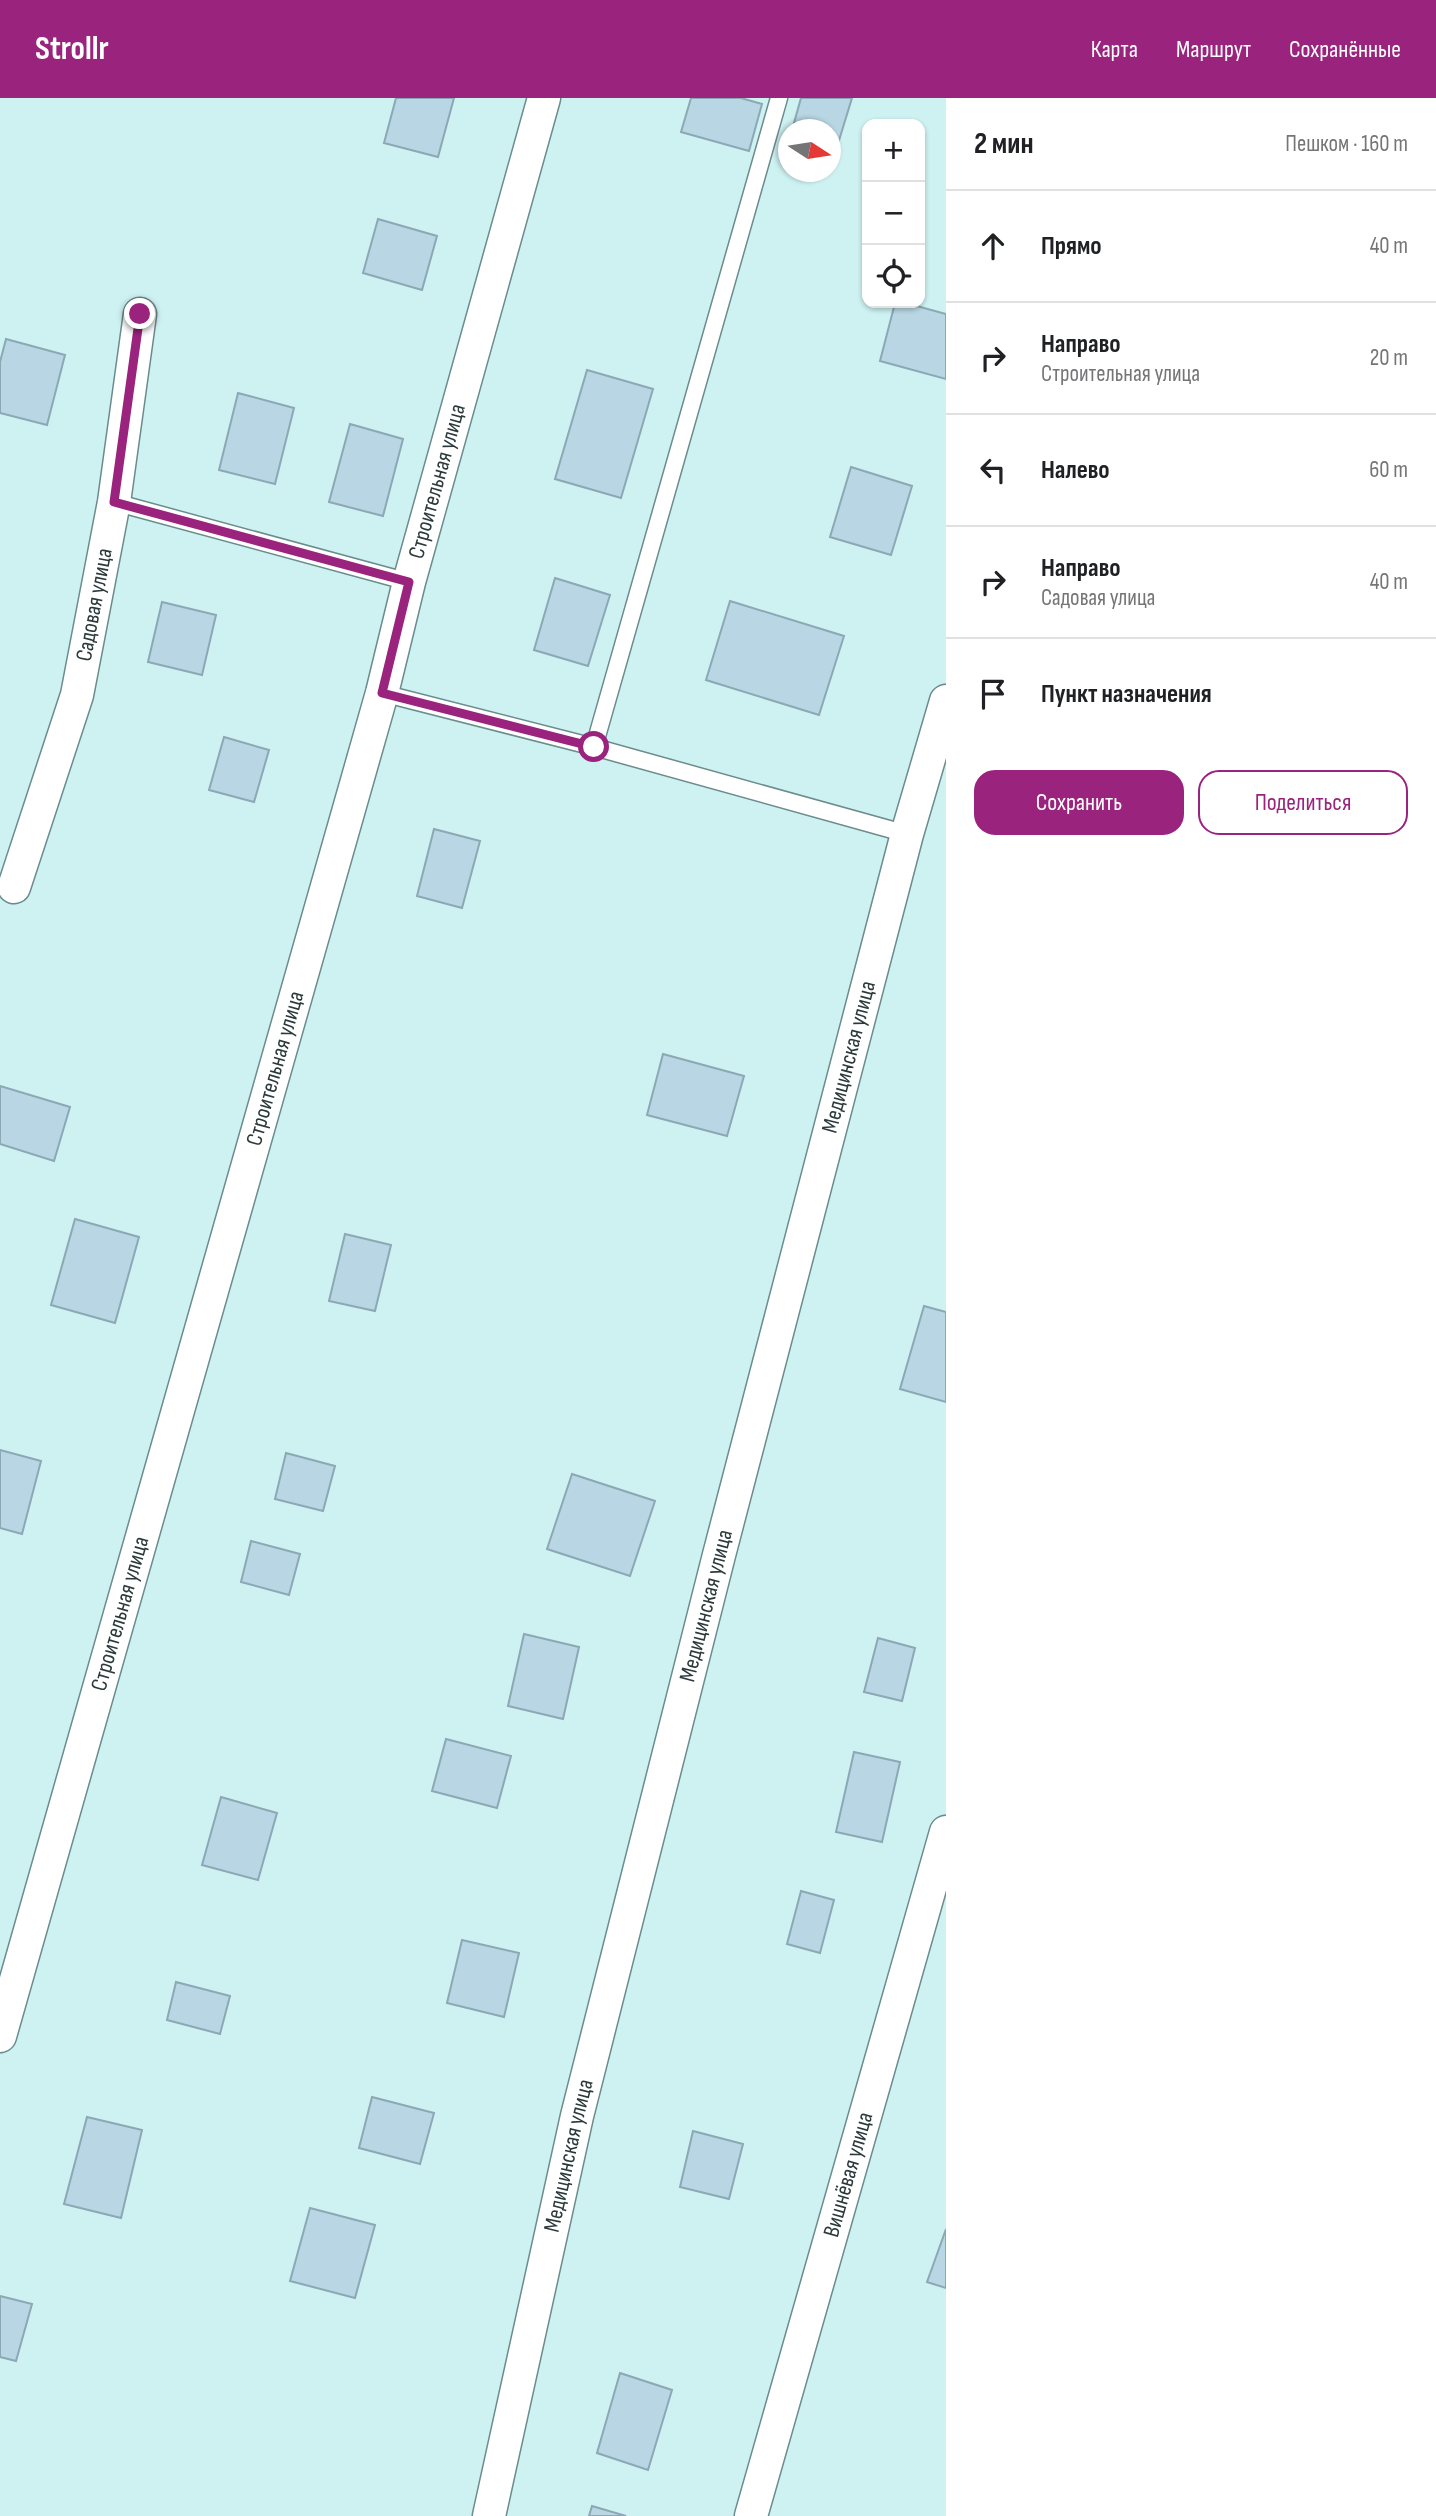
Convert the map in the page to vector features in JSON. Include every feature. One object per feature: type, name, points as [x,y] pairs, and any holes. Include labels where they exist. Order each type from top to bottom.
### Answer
[{"type":"street","name":"Строительная улица","points":[[0,2036],[382,693],[409,582],[544,98]]},
{"type":"street","name":"Садовая улица","points":[[14,887],[77,695],[114,502],[140,314]]},
{"type":"street","name":"Медицинская улица","points":[[489,2516],[577,2116],[715,1568],[907,834],[946,701]]},
{"type":"street","name":"Вишнёвая улица","points":[[751,2516],[946,1832]]},
{"type":"lane","points":[[594,747],[779,98]]},
{"type":"lane","points":[[114,502],[409,582]]},
{"type":"lane","points":[[382,693],[594,747],[907,834]]},
{"type":"building","points":[[396,98],[454,98],[438,157],[384,143]]},
{"type":"building","points":[[691,98],[741,98],[762,104],[749,151],[681,132]]},
{"type":"building","points":[[801,98],[852,98],[841,134],[841,119],[795,119]]},
{"type":"building","points":[[378,219],[437,236],[422,290],[363,273]]},
{"type":"building","points":[[894,308],[924,308],[946,314],[946,379],[880,361]]},
{"type":"building","points":[[6,339],[65,355],[47,425],[0,413],[0,362]]},
{"type":"building","points":[[587,370],[653,389],[621,498],[555,479]]},
{"type":"building","points":[[238,393],[294,408],[275,484],[219,470]]},
{"type":"building","points":[[350,424],[403,439],[383,516],[329,502]]},
{"type":"building","points":[[851,467],[912,486],[891,555],[830,537]]},
{"type":"building","points":[[555,578],[610,595],[588,666],[534,650]]},
{"type":"building","points":[[730,601],[844,636],[819,715],[706,680]]},
{"type":"building","points":[[162,602],[216,615],[202,675],[148,662]]},
{"type":"building","points":[[224,737],[269,750],[254,802],[209,790]]},
{"type":"building","points":[[434,829],[480,841],[462,908],[417,896]]},
{"type":"building","points":[[663,1054],[744,1076],[727,1136],[647,1115]]},
{"type":"building","points":[[0,1086],[70,1107],[54,1161],[0,1144]]},
{"type":"building","points":[[75,1219],[139,1237],[115,1323],[51,1305]]},
{"type":"building","points":[[345,1234],[391,1245],[375,1311],[329,1301]]},
{"type":"building","points":[[924,1306],[946,1312],[946,1402],[900,1389]]},
{"type":"building","points":[[0,1450],[41,1461],[22,1534],[0,1528]]},
{"type":"building","points":[[286,1453],[335,1466],[323,1511],[275,1499]]},
{"type":"building","points":[[572,1474],[655,1501],[630,1576],[547,1549]]},
{"type":"building","points":[[251,1541],[300,1554],[289,1595],[241,1582]]},
{"type":"building","points":[[524,1634],[579,1647],[563,1719],[508,1706]]},
{"type":"building","points":[[878,1638],[915,1648],[902,1701],[864,1692]]},
{"type":"building","points":[[446,1739],[511,1756],[497,1808],[432,1791]]},
{"type":"building","points":[[854,1752],[900,1762],[882,1842],[836,1832]]},
{"type":"building","points":[[221,1797],[277,1813],[258,1880],[202,1865]]},
{"type":"building","points":[[801,1891],[834,1900],[820,1953],[787,1944]]},
{"type":"building","points":[[462,1940],[519,1953],[504,2017],[447,2003]]},
{"type":"building","points":[[176,1982],[230,1996],[220,2034],[167,2020]]},
{"type":"building","points":[[372,2097],[434,2113],[420,2164],[359,2148]]},
{"type":"building","points":[[87,2117],[142,2130],[121,2218],[64,2204]]},
{"type":"building","points":[[693,2131],[743,2144],[729,2199],[680,2187]]},
{"type":"building","points":[[310,2208],[375,2225],[355,2298],[290,2281]]},
{"type":"building","points":[[946,2229],[946,2288],[927,2282]]},
{"type":"building","points":[[0,2296],[32,2304],[16,2361],[0,2357]]},
{"type":"building","points":[[620,2373],[672,2390],[648,2470],[597,2453]]},
{"type":"building","points":[[592,2506],[626,2516],[589,2516]]},
{"type":"route","points":[[140,314],[114,502],[409,582],[382,693],[594,747]]}]
